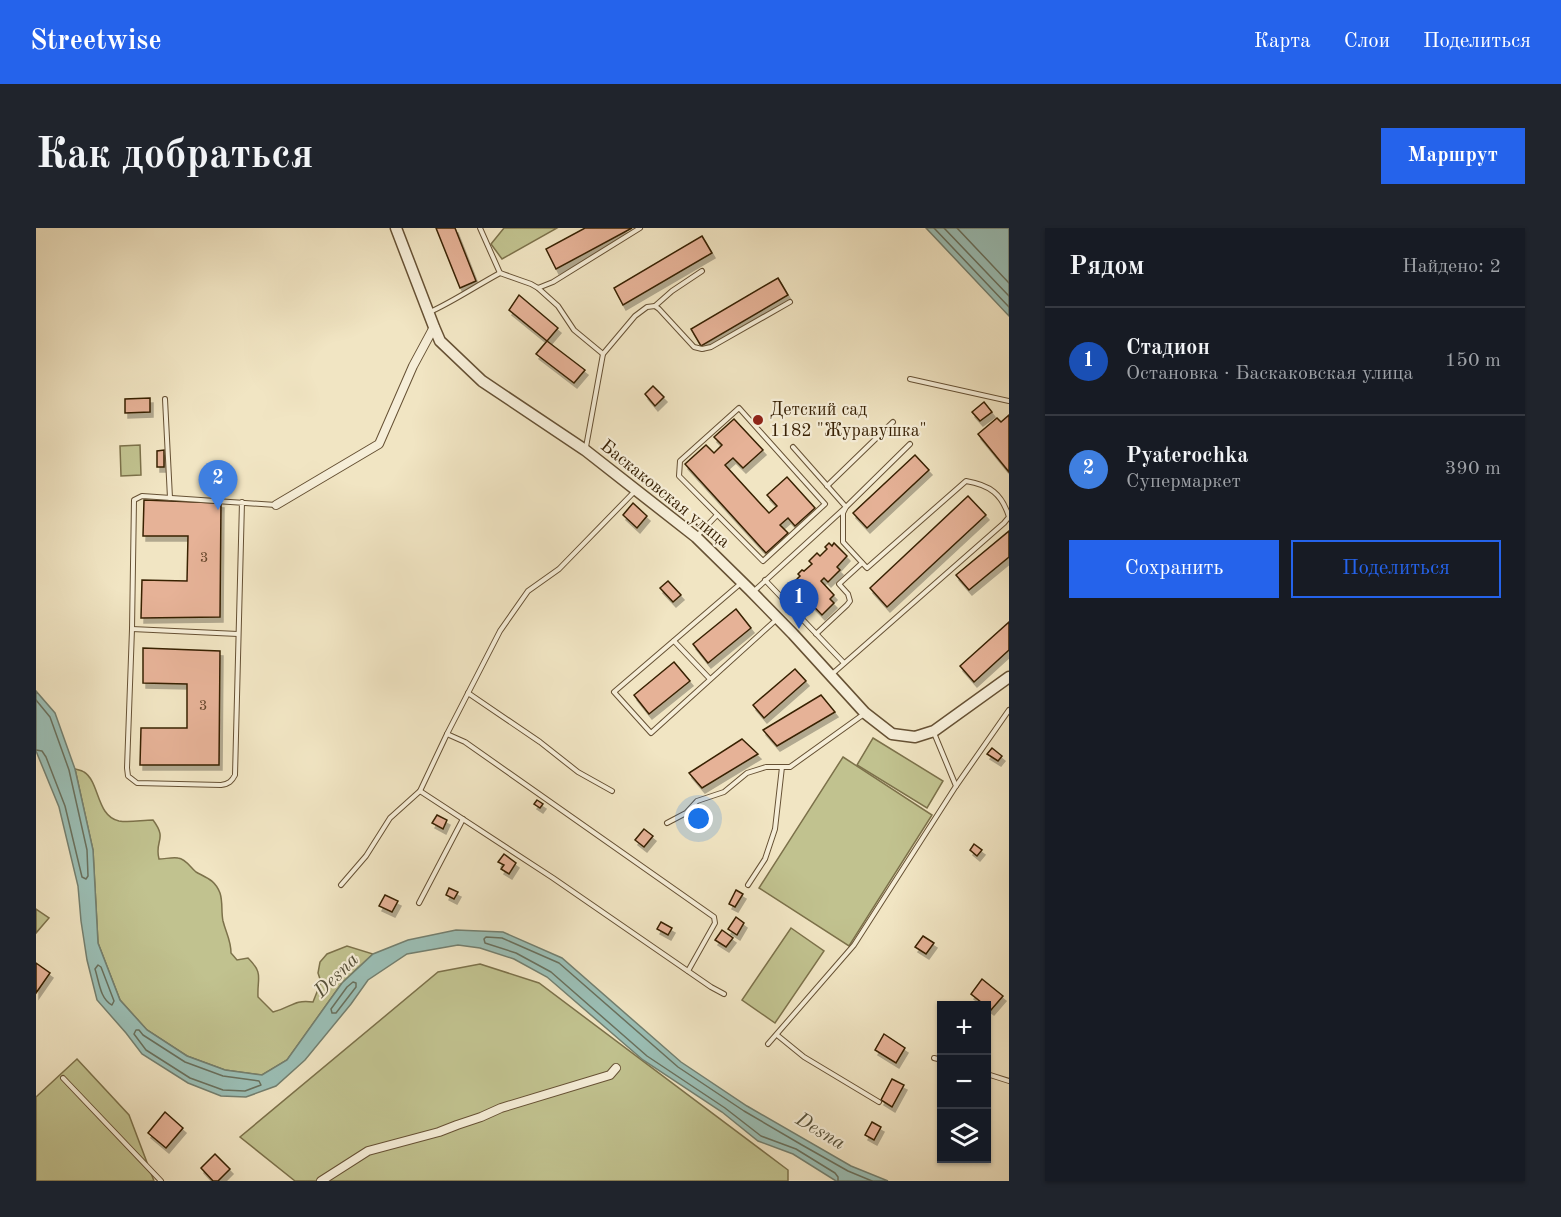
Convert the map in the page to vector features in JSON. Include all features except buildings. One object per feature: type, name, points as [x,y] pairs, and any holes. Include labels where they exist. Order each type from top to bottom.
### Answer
[{"type":"street","name":"Баскаковская улица","points":[[396,228],[440,341],[482,381],[585,450],[696,537],[752,592],[865,713],[891,734],[915,737],[933,731],[1009,677]]},
{"type":"street","points":[[276,505],[378,444],[413,366],[434,327]]},
{"type":"street","points":[[321,1181],[368,1151],[439,1132],[501,1108],[610,1075],[616,1068]]},
{"type":"lane","points":[[480,228],[500,273],[538,288],[558,306],[574,330],[603,354]]},
{"type":"lane","points":[[538,288],[553,282],[640,228]]},
{"type":"lane","points":[[585,450],[603,354],[635,316],[647,307],[655,306],[672,291],[702,271]]},
{"type":"lane","points":[[428,312],[450,303],[500,273]]},
{"type":"lane","points":[[655,306],[694,347],[702,349],[711,347],[790,302]]},
{"type":"lane","points":[[910,379],[1009,401]]},
{"type":"lane","points":[[165,399],[170,498]]},
{"type":"lane","points":[[739,408],[825,504],[763,561],[717,515],[679,476],[680,461],[739,408]]},
{"type":"lane","points":[[827,486],[893,422]]},
{"type":"lane","points":[[752,592],[846,507],[910,444]]},
{"type":"lane","points":[[793,447],[846,507]]},
{"type":"lane","points":[[831,675],[1009,517],[996,493],[981,484],[966,481],[867,568],[843,542],[843,513],[846,507]]},
{"type":"lane","points":[[341,885],[366,856],[390,818],[420,791],[500,631],[528,591],[559,569],[635,490]]},
{"type":"lane","points":[[242,502],[235,775],[228,784],[221,785],[137,783],[128,776],[126,768],[132,629],[134,500],[141,496],[242,502],[276,505]]},
{"type":"lane","points":[[696,537],[717,515]]},
{"type":"lane","points":[[816,634],[850,602],[848,594],[839,584],[862,563]]},
{"type":"lane","points":[[765,580],[844,663]]},
{"type":"lane","points":[[742,582],[614,692],[651,733],[777,619]]},
{"type":"lane","points":[[132,629],[238,634]]},
{"type":"lane","points":[[674,640],[710,680]]},
{"type":"lane","points":[[468,693],[540,742],[578,772],[612,791]]},
{"type":"lane","points":[[768,1044],[854,945],[956,786],[1009,710]]},
{"type":"lane","points":[[667,823],[686,813],[697,801],[724,792],[747,774],[766,766],[790,767],[865,713]]},
{"type":"lane","points":[[933,731],[956,786]]},
{"type":"lane","points":[[447,734],[465,742],[714,917],[714,923],[688,971]]},
{"type":"lane","points":[[748,885],[765,859],[775,829],[782,767]]},
{"type":"lane","points":[[420,791],[724,994]]},
{"type":"lane","points":[[419,903],[463,819]]},
{"type":"lane","points":[[777,1035],[804,1058],[879,1102]]},
{"type":"lane","points":[[991,1075],[1009,1081]]},
{"type":"lane","points":[[63,1078],[161,1181]]},
{"type":"green space","points":[[504,228],[557,228],[502,259],[491,244]]},
{"type":"green space","points":[[140,445],[141,475],[121,476],[120,446]]},
{"type":"green space","points":[[873,738],[943,781],[927,808],[857,765]]},
{"type":"green space","points":[[843,757],[932,815],[849,946],[759,888]]},
{"type":"green space","points":[[75,769],[83,771],[89,777],[102,806],[112,818],[123,822],[153,820],[160,832],[159,859],[181,859],[216,885],[221,896],[223,921],[231,953],[237,960],[248,958],[253,963],[259,976],[258,997],[273,1012],[296,1003],[313,1002],[321,982],[318,973],[320,962],[327,954],[347,946],[373,954],[342,983],[287,1060],[262,1075],[225,1070],[187,1056],[147,1030],[120,1000],[98,943],[93,850]]},
{"type":"green space","points":[[36,909],[49,918],[36,933]]},
{"type":"green space","points":[[791,928],[824,951],[775,1023],[742,1000]]},
{"type":"green space","points":[[480,964],[539,983],[788,1170],[788,1181],[295,1181],[240,1137],[438,972]]},
{"type":"green space","points":[[77,1059],[129,1115],[154,1181],[36,1181],[36,1097]]},
{"type":"water","points":[[926,228],[1009,228],[1009,316]]},
{"type":"water","points":[[36,691],[55,713],[75,769],[93,850],[98,943],[120,1000],[147,1030],[187,1056],[225,1070],[262,1075],[287,1060],[342,983],[373,954],[408,940],[456,930],[503,932],[562,958],[681,1062],[747,1106],[851,1166],[888,1181],[836,1181],[793,1154],[758,1141],[722,1112],[643,1060],[547,977],[514,959],[480,948],[458,945],[407,954],[368,980],[305,1060],[276,1086],[246,1097],[221,1096],[188,1083],[142,1054],[97,1000],[87,960],[78,886],[59,807],[36,751]]},
{"type":"place","name":"Детский сад 1182 \"Журавушка\"","points":[[758,420]]},
{"type":"place","name":"Pyaterochka","points":[[218,510]]},
{"type":"place","name":"Стадион","points":[[799,629]]},
{"type":"water label","name":"Desna","points":[[337,976]]},
{"type":"water label","name":"Desna","points":[[820,1132]]}]
